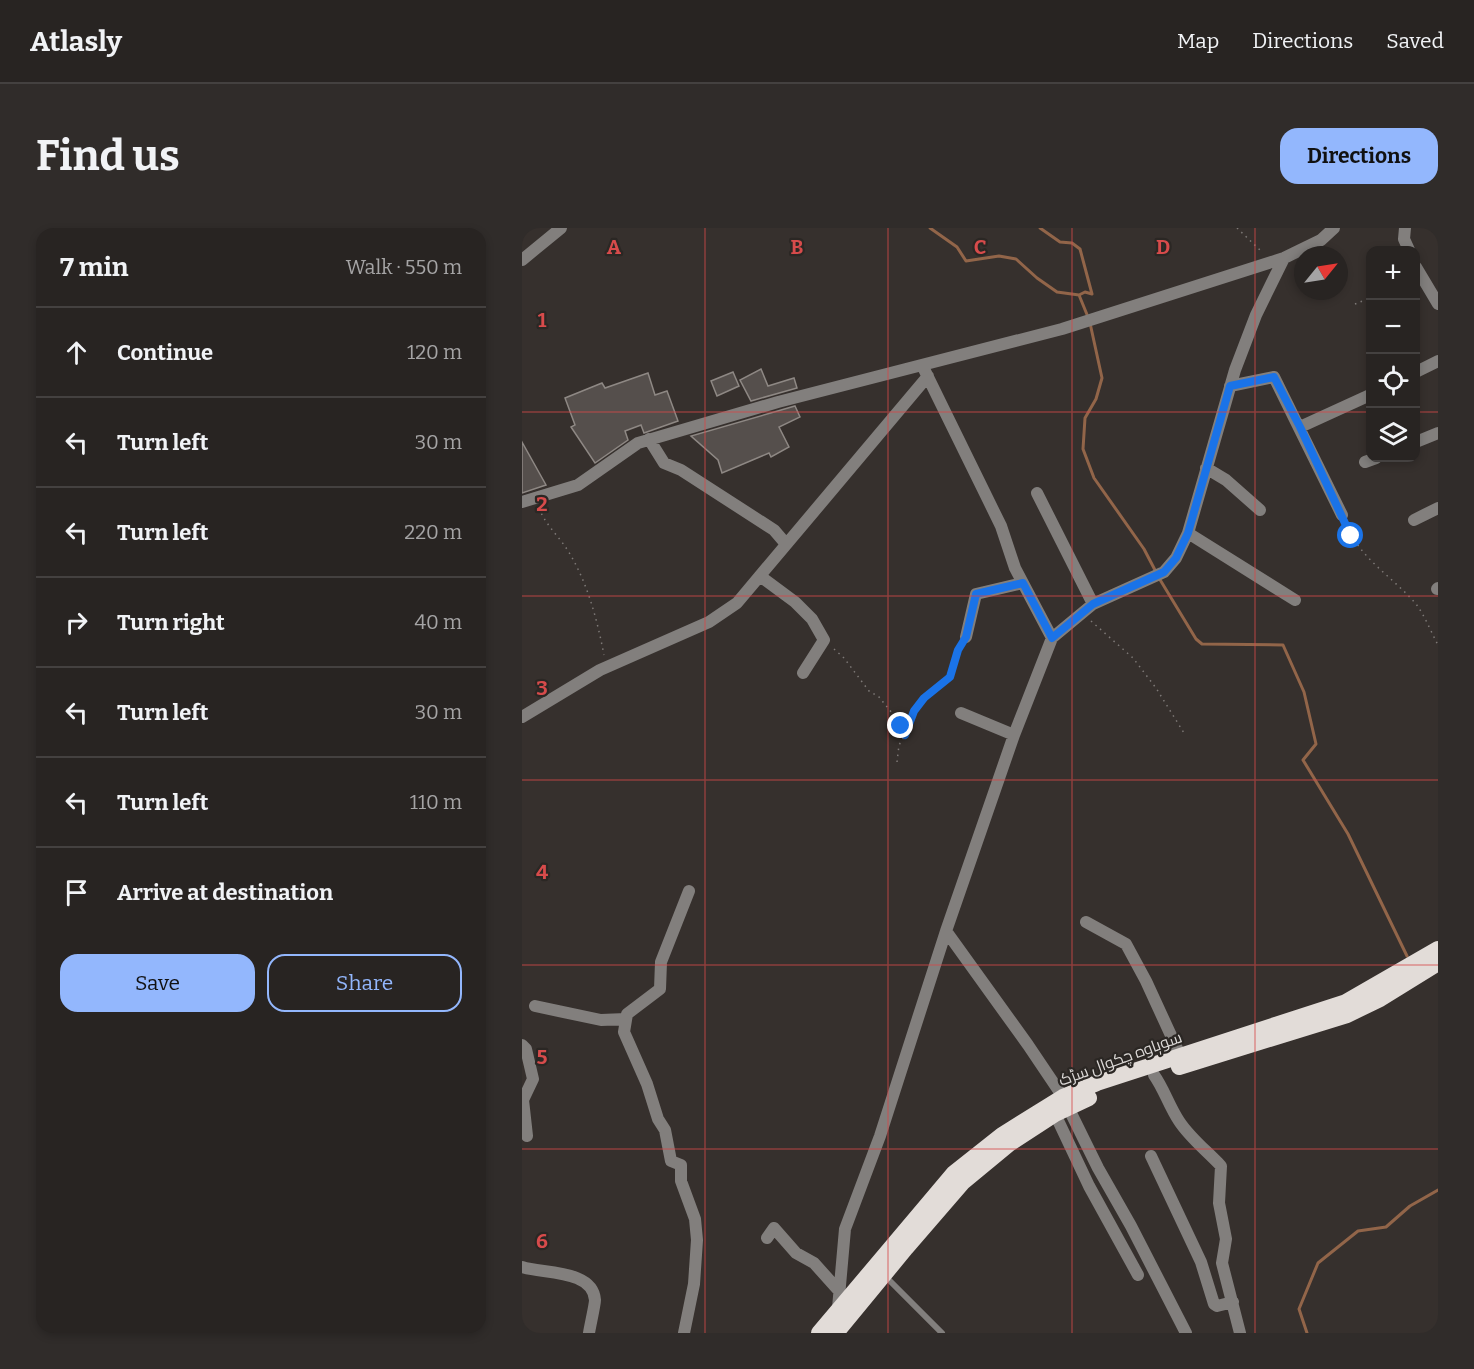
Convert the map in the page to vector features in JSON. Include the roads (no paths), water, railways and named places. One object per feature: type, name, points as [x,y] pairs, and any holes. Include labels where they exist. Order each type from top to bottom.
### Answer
[{"type":"highway","name":"سوہاوہ چکوال سڑک","points":[[819,1333],[839,1300],[954,1173],[1002,1135],[1062,1106],[1097,1083],[1346,1002],[1438,949]]},
{"type":"highway","points":[[836,1333],[963,1182],[1009,1144],[1062,1106],[1347,1015],[1380,999],[1438,963]]},
{"type":"street","points":[[522,260],[561,228]]},
{"type":"street","points":[[522,502],[578,484],[638,442],[778,402],[925,370],[1083,323],[1278,259],[1321,240],[1334,228]]},
{"type":"street","points":[[1405,228],[1404,239],[1407,246]]},
{"type":"street","points":[[839,1300],[845,1229],[880,1136],[946,931],[1014,735],[1052,638],[1093,604],[1164,572],[1176,558],[1188,533],[1230,386],[1278,259]]},
{"type":"street","points":[[1420,274],[1438,304]]},
{"type":"street","points":[[1420,370],[1438,361]]},
{"type":"street","points":[[522,717],[607,667],[709,622],[736,603],[925,370]]},
{"type":"street","points":[[925,370],[1001,526],[1015,568],[1052,638]]},
{"type":"street","points":[[1230,386],[1274,377],[1342,515]]},
{"type":"street","points":[[1300,427],[1366,397]]},
{"type":"street","points":[[1420,440],[1438,433]]},
{"type":"street","points":[[649,439],[664,463],[681,470],[774,530],[786,544]]},
{"type":"street","points":[[1206,468],[1226,480],[1260,510]]},
{"type":"street","points":[[1037,493],[1093,604]]},
{"type":"street","points":[[1414,520],[1438,508]]},
{"type":"street","points":[[1188,533],[1295,600]]},
{"type":"street","points":[[760,576],[795,602],[812,619],[824,640],[803,673]]},
{"type":"street","points":[[966,637],[976,594],[1023,583]]},
{"type":"street","points":[[960,713],[1014,735]]},
{"type":"street","points":[[684,1333],[694,1284],[697,1240],[695,1219],[681,1181],[681,1165],[670,1161],[665,1130],[658,1119],[647,1084],[624,1032],[627,1014],[660,988],[661,962],[689,891]]},
{"type":"street","points":[[1086,922],[1126,944],[1180,1055]]},
{"type":"street","points":[[946,931],[1028,1045],[1131,1226],[1186,1333]]},
{"type":"street","points":[[535,1006],[601,1020],[626,1018]]},
{"type":"street","points":[[522,1045],[526,1049],[533,1079],[523,1100],[527,1136]]},
{"type":"street","points":[[1154,1075],[1164,1089],[1178,1120],[1221,1166],[1219,1203],[1226,1239],[1222,1263],[1240,1333]]},
{"type":"street","points":[[1062,1106],[1089,1186],[1138,1275]]},
{"type":"street","points":[[1151,1156],[1201,1262],[1214,1304],[1216,1306],[1233,1302]]},
{"type":"street","points":[[767,1238],[774,1228],[796,1253],[814,1263],[839,1300]]},
{"type":"street","points":[[522,1267],[530,1270],[555,1271],[581,1279],[588,1286],[595,1301],[589,1333]]},
{"type":"lane","points":[[883,1275],[942,1333]]},
{"type":"waterway","points":[[930,228],[957,247],[966,261],[999,256],[1016,259],[1057,292],[1079,295]]},
{"type":"waterway","points":[[1040,228],[1060,242],[1072,243],[1080,249],[1092,294],[1085,292],[1079,295],[1088,317]]},
{"type":"waterway","points":[[1090,323],[1102,378],[1096,399],[1085,418],[1083,449],[1094,478],[1144,549],[1156,572]]},
{"type":"waterway","points":[[1159,578],[1196,639],[1202,644],[1283,645],[1304,692],[1316,744],[1303,760],[1348,834],[1407,956]]},
{"type":"waterway","points":[[1307,1333],[1299,1309],[1318,1263],[1358,1231],[1386,1227],[1410,1206],[1438,1190]]}]
